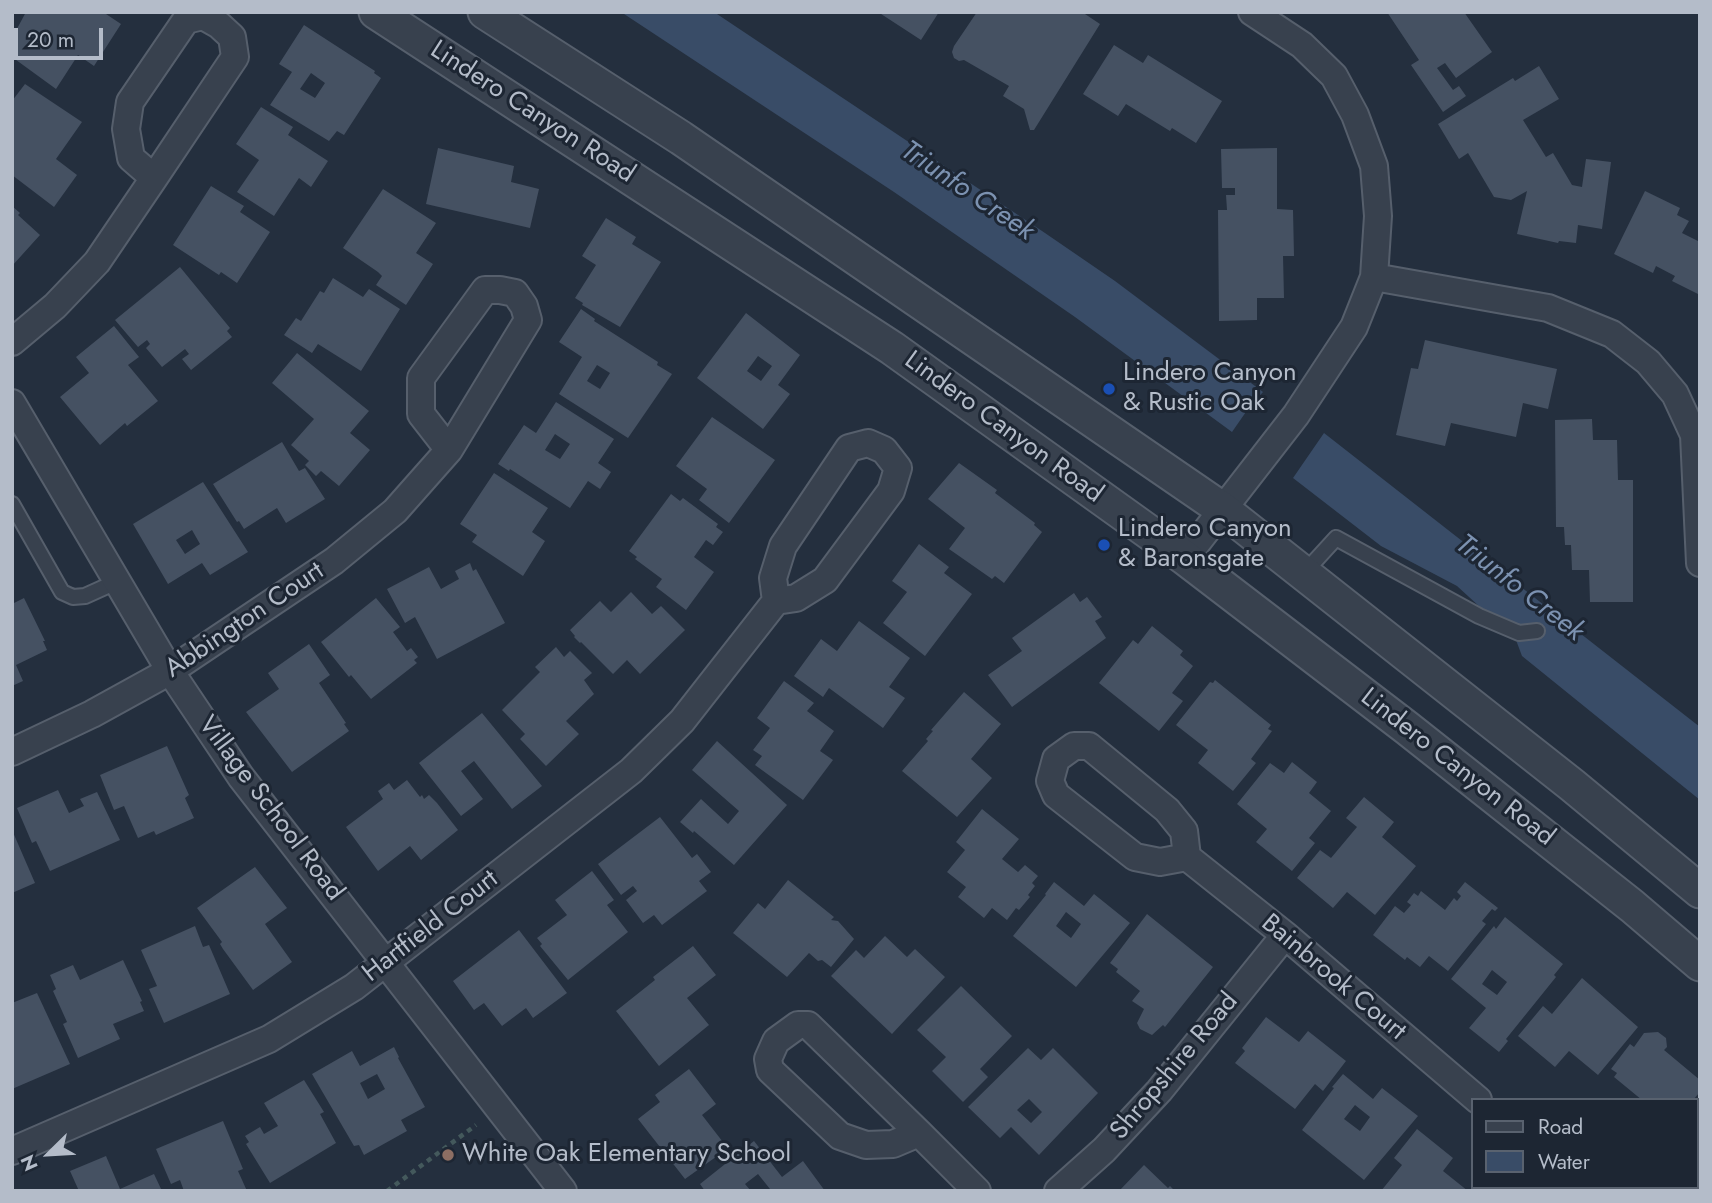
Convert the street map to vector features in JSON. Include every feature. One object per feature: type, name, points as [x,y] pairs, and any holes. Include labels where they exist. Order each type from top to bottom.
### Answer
[{"type":"street","name":"Lindero Canyon Road","points":[[376,12],[892,348],[1185,558],[1418,737],[1632,906],[1700,964]]},
{"type":"street","name":"Lindero Canyon Road","points":[[485,12],[681,138],[1222,509],[1572,785],[1700,891]]},
{"type":"street","points":[[1185,558],[1296,415],[1354,327],[1374,277],[1378,216],[1374,166],[1356,115],[1334,76],[1303,45],[1252,12]]},
{"type":"street","points":[[12,342],[55,306],[97,262],[154,178],[235,57],[232,37],[203,16],[186,20],[130,102],[126,129],[131,159],[154,178]]},
{"type":"street","points":[[1374,277],[1548,308],[1612,334],[1648,362],[1675,394],[1694,435],[1700,563]]},
{"type":"street","name":"Abbington Court","points":[[12,752],[92,714],[170,671],[334,561],[395,511],[449,450],[528,320],[524,306],[515,293],[485,290],[421,378],[421,414],[449,450]]},
{"type":"street","name":"Village School Road","points":[[12,402],[170,671],[241,777],[562,1191]]},
{"type":"street","points":[[868,443],[884,450],[898,468],[891,491],[825,580],[796,598],[776,601],[773,578],[783,546],[849,448],[868,443]]},
{"type":"street","name":"Hartfield Court","points":[[12,1151],[268,1039],[354,986],[631,771],[682,721],[776,601]]},
{"type":"street","points":[[1074,746],[1089,746],[1167,810],[1184,831],[1187,858],[1160,862],[1135,857],[1056,795],[1050,781],[1056,759],[1074,746]]},
{"type":"street","name":"Bainbrook Court","points":[[1187,858],[1285,935],[1476,1098]]},
{"type":"street","name":"Shropshire Road","points":[[1058,1191],[1104,1150],[1159,1091],[1285,935]]},
{"type":"street","points":[[919,1133],[892,1144],[866,1145],[840,1136],[770,1070],[768,1059],[776,1041],[798,1025],[808,1025],[919,1133],[977,1191]]},
{"type":"lane","points":[[12,504],[62,592],[73,597],[85,596],[116,582]]},
{"type":"lane","points":[[1304,573],[1336,538],[1479,616],[1519,633],[1537,631]]},
{"type":"path","points":[[387,1191],[500,1108]]},
{"type":"water","name":"Triunfo Creek","points":[[621,12],[714,12],[1115,281],[1263,392],[1232,432],[1075,317],[894,192]]},
{"type":"water","name":"Triunfo Creek","points":[[1324,433],[1700,727],[1700,800],[1522,656],[1516,640],[1457,586],[1381,546],[1293,478]]},
{"type":"building","points":[[26,12],[103,12],[121,24],[94,66],[78,55],[56,89],[12,57],[12,38]]},
{"type":"building","points":[[878,12],[939,12],[921,40]]},
{"type":"building","points":[[977,12],[1082,12],[1100,24],[1034,130],[1030,130],[1024,109],[1003,96],[1009,86],[964,60],[954,58],[954,46]]},
{"type":"building","points":[[1387,12],[1464,12],[1492,52],[1456,78],[1445,63],[1437,68],[1453,90],[1459,86],[1466,96],[1443,112],[1411,65],[1419,60]]},
{"type":"building","points":[[304,25],[375,71],[381,78],[344,135],[337,131],[329,141],[270,105],[292,72],[279,64]],"holes":[[[311,73],[325,83],[315,98],[300,89]]]},
{"type":"building","points":[[1114,45],[1143,63],[1148,55],[1222,101],[1196,143],[1172,128],[1170,131],[1126,104],[1118,116],[1083,94]]},
{"type":"building","points":[[1539,66],[1559,99],[1523,120],[1546,157],[1553,153],[1572,185],[1582,187],[1586,159],[1611,162],[1602,229],[1578,225],[1576,243],[1558,243],[1517,234],[1527,191],[1511,200],[1494,197],[1468,153],[1459,159],[1438,124],[1513,78],[1515,81]]},
{"type":"building","points":[[25,84],[82,122],[56,159],[77,175],[54,207],[12,175],[12,101]]},
{"type":"building","points":[[261,107],[293,127],[288,135],[328,161],[311,187],[299,178],[274,216],[237,192],[259,160],[236,144]]},
{"type":"building","points":[[438,148],[514,166],[511,182],[539,189],[530,228],[426,204]]},
{"type":"building","points":[[1277,148],[1277,209],[1293,210],[1294,256],[1283,256],[1284,298],[1257,298],[1257,320],[1219,321],[1218,210],[1227,210],[1226,195],[1235,195],[1235,188],[1222,188],[1221,149]]},
{"type":"building","points":[[211,186],[244,206],[240,212],[270,232],[237,283],[221,272],[219,275],[173,245]]},
{"type":"building","points":[[383,189],[436,223],[416,253],[433,264],[406,305],[376,285],[382,276],[378,272],[343,248]]},
{"type":"building","points":[[1645,191],[1680,208],[1677,215],[1689,221],[1682,233],[1700,242],[1700,295],[1672,281],[1675,276],[1656,266],[1653,273],[1614,254]]},
{"type":"building","points":[[12,206],[40,235],[12,266]]},
{"type":"building","points":[[606,218],[636,237],[632,244],[661,262],[620,327],[575,298],[596,265],[582,256]]},
{"type":"building","points":[[180,267],[230,328],[227,331],[232,337],[191,370],[182,359],[189,354],[185,349],[162,367],[146,348],[150,344],[147,340],[138,347],[115,320]]},
{"type":"building","points":[[333,278],[363,297],[369,289],[400,309],[361,371],[318,344],[312,353],[284,335],[296,318],[301,321],[320,291],[324,293]]},
{"type":"building","points":[[581,309],[595,319],[594,321],[672,374],[628,438],[559,394],[582,357],[559,342]],"holes":[[[597,365],[610,373],[600,389],[587,381]]]},
{"type":"building","points":[[746,313],[800,355],[778,385],[790,394],[763,429],[697,378]],"holes":[[[758,356],[772,366],[761,381],[747,371]]]},
{"type":"building","points":[[114,326],[139,357],[128,365],[158,401],[127,426],[125,423],[100,445],[60,397],[89,373],[76,357]]},
{"type":"building","points":[[1425,340],[1557,369],[1548,409],[1523,403],[1516,437],[1451,423],[1445,446],[1396,435],[1411,368],[1418,369]]},
{"type":"building","points":[[297,353],[369,411],[350,433],[370,450],[339,486],[321,471],[316,476],[305,465],[309,461],[291,445],[314,419],[272,383]]},
{"type":"building","points":[[556,402],[614,439],[598,463],[611,472],[600,489],[588,481],[570,508],[498,464],[524,425],[536,433]],"holes":[[[555,434],[570,444],[560,459],[545,450]]]},
{"type":"building","points":[[712,417],[775,460],[729,523],[699,500],[707,489],[676,466]]},
{"type":"building","points":[[1592,419],[1593,440],[1617,440],[1618,480],[1633,480],[1633,602],[1590,602],[1589,570],[1572,570],[1571,545],[1565,545],[1564,527],[1556,527],[1555,420]]},
{"type":"building","points":[[282,442],[299,471],[305,468],[325,499],[286,523],[277,508],[244,529],[213,484]]},
{"type":"building","points":[[959,463],[997,490],[995,493],[1035,523],[1042,532],[1004,583],[995,576],[992,579],[949,549],[965,528],[928,499]]},
{"type":"building","points":[[494,473],[548,508],[532,532],[545,541],[523,576],[472,542],[477,535],[460,524]]},
{"type":"building","points":[[203,482],[248,552],[210,575],[202,563],[168,584],[133,524]],"holes":[[[192,530],[200,544],[185,554],[176,540]]]},
{"type":"building","points":[[671,494],[680,501],[683,498],[718,524],[716,527],[723,532],[713,545],[706,540],[694,557],[714,572],[686,610],[656,587],[662,579],[635,559],[637,557],[629,551]]},
{"type":"building","points":[[919,544],[949,567],[944,573],[972,594],[925,656],[883,623],[907,592],[892,581]]},
{"type":"building","points":[[470,563],[473,571],[476,569],[505,623],[437,659],[415,617],[405,623],[387,589],[429,567],[441,589],[459,579],[455,571]]},
{"type":"building","points":[[631,592],[652,614],[661,606],[685,630],[640,674],[627,660],[613,674],[570,630],[600,601],[611,612]]},
{"type":"building","points":[[1074,593],[1080,602],[1087,597],[1102,617],[1095,621],[1106,638],[1012,707],[988,675],[1022,651],[1012,638]]},
{"type":"building","points":[[24,598],[47,650],[16,665],[23,681],[12,686],[12,604]]},
{"type":"building","points":[[376,598],[400,627],[393,632],[407,651],[411,648],[418,657],[414,660],[417,663],[371,699],[321,642]]},
{"type":"building","points":[[859,621],[910,658],[889,687],[905,698],[883,728],[829,688],[823,697],[794,676],[821,639],[837,651]]},
{"type":"building","points":[[1152,626],[1183,651],[1180,655],[1193,666],[1172,693],[1183,701],[1159,731],[1099,683],[1133,640],[1138,644]]},
{"type":"building","points":[[309,644],[330,675],[319,683],[349,731],[292,772],[246,712],[279,689],[268,673]]},
{"type":"building","points":[[556,647],[564,657],[570,651],[592,673],[584,680],[594,694],[566,721],[579,734],[546,766],[520,739],[525,734],[502,710],[540,672],[535,667]]},
{"type":"building","points":[[1215,680],[1271,725],[1268,729],[1272,731],[1251,759],[1256,763],[1233,791],[1198,763],[1208,750],[1176,725],[1210,682]]},
{"type":"building","points":[[784,681],[814,703],[807,711],[834,731],[820,751],[833,760],[803,800],[755,765],[762,756],[753,750],[770,728],[757,718]]},
{"type":"building","points":[[964,692],[1001,724],[971,759],[992,778],[957,817],[902,771],[928,741],[926,739],[933,731],[931,730]]},
{"type":"building","points":[[482,713],[542,786],[512,809],[474,761],[461,771],[483,799],[461,816],[419,763]]},
{"type":"building","points":[[717,741],[787,805],[734,865],[680,822],[701,799],[728,824],[739,811],[692,770]]},
{"type":"building","points":[[167,746],[189,795],[185,798],[194,818],[156,835],[154,831],[138,838],[124,806],[114,810],[100,775]]},
{"type":"building","points":[[1292,762],[1317,782],[1309,793],[1331,811],[1309,838],[1315,843],[1292,871],[1256,842],[1267,829],[1237,804],[1270,763],[1284,773]]},
{"type":"building","points":[[407,780],[420,797],[422,795],[424,799],[429,795],[458,830],[421,860],[410,846],[378,871],[346,827],[383,799],[378,791],[389,783],[394,790]]},
{"type":"building","points":[[58,790],[69,813],[84,806],[80,799],[97,792],[120,840],[50,871],[36,841],[32,843],[17,808]]},
{"type":"building","points":[[1364,797],[1394,822],[1382,837],[1416,866],[1375,915],[1347,892],[1333,908],[1297,878],[1320,850],[1331,858],[1357,827],[1346,818]]},
{"type":"building","points":[[982,809],[1019,839],[1002,859],[1018,872],[1025,865],[1038,876],[1032,883],[1035,886],[1028,895],[1030,897],[1019,910],[1016,908],[1007,920],[992,908],[984,918],[958,897],[966,887],[947,872],[965,850],[956,842]]},
{"type":"building","points":[[660,817],[692,858],[697,854],[711,872],[699,881],[707,891],[662,925],[654,915],[643,923],[626,900],[637,891],[633,886],[621,895],[598,864]]},
{"type":"building","points":[[12,830],[35,883],[12,893]]},
{"type":"building","points":[[255,867],[287,908],[265,924],[292,962],[253,990],[197,908]]},
{"type":"building","points":[[592,871],[614,900],[607,905],[628,932],[568,980],[540,946],[542,944],[537,938],[567,915],[555,900]]},
{"type":"building","points":[[788,880],[834,917],[831,920],[838,921],[854,939],[831,967],[809,953],[787,977],[733,933],[758,903],[765,909]]},
{"type":"building","points":[[1054,882],[1084,906],[1094,894],[1130,923],[1076,987],[1013,936]],"holes":[[[1066,912],[1081,924],[1071,938],[1056,926]]]},
{"type":"building","points":[[1465,882],[1498,908],[1495,911],[1492,909],[1482,921],[1486,924],[1448,971],[1429,956],[1420,967],[1407,957],[1405,960],[1373,935],[1395,906],[1404,913],[1411,905],[1407,902],[1414,893],[1418,896],[1421,891],[1445,910],[1454,898],[1457,901],[1461,896],[1457,892]]},
{"type":"building","points":[[1147,914],[1213,967],[1165,1027],[1163,1025],[1152,1035],[1140,1029],[1137,1023],[1144,1009],[1132,1001],[1140,991],[1116,972],[1118,969],[1110,963]]},
{"type":"building","points":[[1505,917],[1563,964],[1499,1052],[1469,1028],[1486,1008],[1451,979],[1494,926],[1496,929]],"holes":[[[1492,970],[1507,982],[1497,995],[1482,984]]]},
{"type":"building","points":[[195,926],[203,947],[209,945],[230,994],[164,1023],[149,989],[157,986],[141,950]]},
{"type":"building","points":[[519,930],[567,993],[533,1018],[526,1008],[502,1026],[484,1003],[474,1010],[453,981]]},
{"type":"building","points":[[885,936],[907,957],[915,949],[945,977],[892,1034],[831,976],[856,950],[864,958]]},
{"type":"building","points":[[693,946],[716,975],[687,998],[709,1025],[659,1066],[616,1011],[655,980],[653,977]]},
{"type":"building","points":[[123,960],[144,1011],[113,1024],[120,1039],[78,1058],[63,1024],[67,1022],[53,991],[56,989],[50,975],[73,965],[80,980]]},
{"type":"building","points":[[1582,978],[1638,1027],[1598,1075],[1569,1051],[1555,1067],[1518,1036],[1543,1006],[1552,1014]]},
{"type":"building","points":[[961,986],[1012,1036],[980,1069],[988,1077],[963,1102],[932,1071],[946,1057],[917,1030]]},
{"type":"building","points":[[37,993],[70,1064],[12,1089],[12,1003]]},
{"type":"building","points":[[1266,1017],[1299,1042],[1308,1031],[1346,1061],[1323,1091],[1315,1084],[1295,1109],[1235,1063],[1245,1051],[1242,1048]]},
{"type":"building","points":[[1658,1032],[1666,1038],[1667,1047],[1664,1050],[1700,1080],[1700,1092],[1695,1098],[1640,1098],[1614,1077],[1617,1073],[1611,1069],[1630,1044],[1634,1047],[1644,1033]]},
{"type":"building","points":[[394,1047],[425,1107],[401,1120],[407,1131],[364,1155],[359,1145],[354,1146],[312,1074],[352,1051],[360,1066]],"holes":[[[377,1074],[385,1089],[368,1099],[360,1083]]]},
{"type":"building","points":[[1028,1048],[1041,1060],[1053,1048],[1098,1093],[1039,1155],[1011,1127],[1000,1138],[968,1107]],"holes":[[[1029,1099],[1042,1112],[1031,1123],[1017,1110]]]},
{"type":"building","points":[[689,1069],[716,1104],[702,1115],[726,1146],[720,1154],[685,1179],[638,1119],[660,1102],[655,1095]]},
{"type":"building","points":[[1343,1074],[1373,1099],[1382,1088],[1418,1116],[1364,1180],[1302,1130],[1334,1088],[1332,1087]],"holes":[[[1355,1105],[1370,1117],[1360,1131],[1344,1119]]]},
{"type":"building","points":[[304,1080],[324,1112],[320,1114],[336,1143],[270,1183],[246,1144],[249,1142],[245,1136],[260,1127],[264,1134],[278,1126],[264,1103]]},
{"type":"building","points":[[1700,1120],[1700,1185],[1698,1184]]},
{"type":"building","points":[[223,1121],[243,1169],[238,1171],[247,1191],[184,1191],[180,1180],[171,1184],[156,1149]]},
{"type":"building","points":[[1417,1129],[1453,1158],[1443,1171],[1468,1191],[1381,1191],[1402,1165],[1394,1158]]},
{"type":"building","points":[[754,1141],[782,1177],[803,1161],[825,1191],[767,1191],[770,1189],[758,1174],[745,1184],[751,1191],[705,1191],[700,1184]]},
{"type":"building","points":[[106,1156],[120,1189],[154,1174],[162,1191],[79,1191],[70,1171]]},
{"type":"building","points":[[1144,1165],[1168,1188],[1170,1186],[1175,1191],[1119,1191]]},
{"type":"place","name":"Lindero Canyon & Rustic Oak","points":[[1109,389]]},
{"type":"place","name":"Lindero Canyon & Baronsgate","points":[[1104,545]]},
{"type":"place","name":"White Oak Elementary School","points":[[448,1155]]}]
